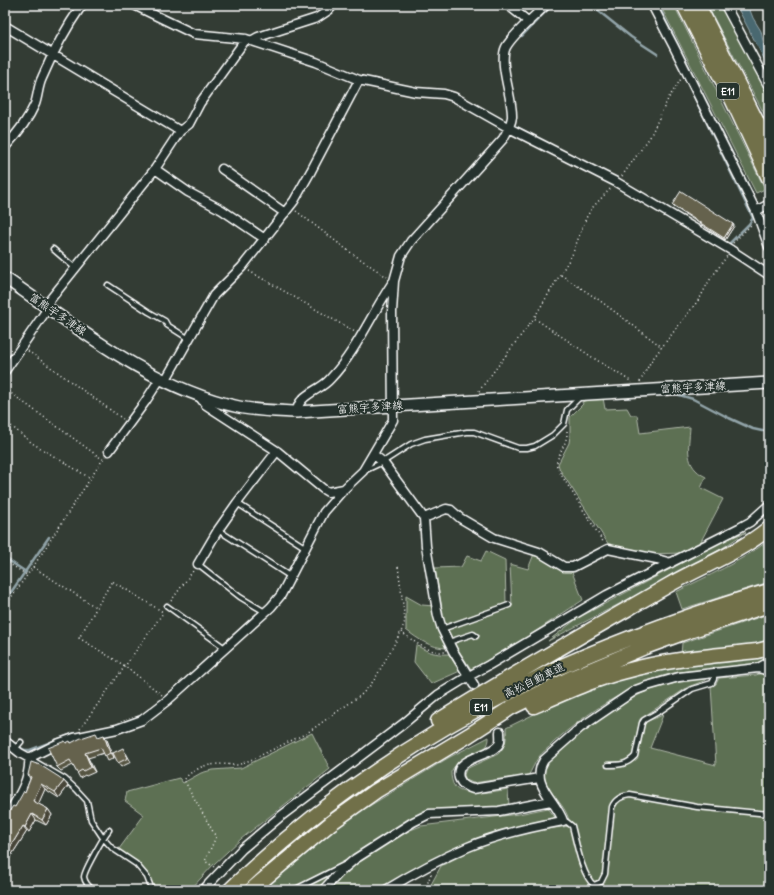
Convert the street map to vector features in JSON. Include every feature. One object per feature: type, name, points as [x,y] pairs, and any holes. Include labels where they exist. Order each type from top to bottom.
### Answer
[{"type":"highway","name":"E11","points":[[684,5],[732,99],[769,178]]},
{"type":"highway","name":"E11","points":[[698,5],[769,146]]},
{"type":"highway","points":[[743,93],[769,137]]},
{"type":"highway","points":[[292,834],[341,790],[432,724],[674,582],[735,551],[769,528]]},
{"type":"highway","name":"高松自動車道","points":[[230,890],[292,834],[387,764],[429,736],[472,712],[552,671],[602,649],[640,634],[769,591]]},
{"type":"highway","name":"高松自動車道","points":[[251,890],[337,819],[376,791],[469,735],[512,706],[607,662],[683,633],[769,606]]},
{"type":"highway","points":[[469,735],[573,689],[627,670],[670,662],[757,651],[769,648]]},
{"type":"main road","name":"富熊宇多津線","points":[[5,278],[104,346],[162,380],[199,395],[239,407],[296,412],[639,388],[769,383]]},
{"type":"street","points":[[5,147],[26,121],[35,104],[41,79],[64,32],[82,5]]},
{"type":"street","points":[[134,5],[194,34],[249,40],[316,62],[359,80],[416,92],[444,94],[454,97],[509,128],[618,181],[730,249],[769,275]]},
{"type":"street","points":[[5,371],[47,307],[75,268],[155,170],[180,131],[189,124],[200,103],[249,40],[317,18],[329,10],[333,5]]},
{"type":"street","points":[[508,5],[530,22]]},
{"type":"street","points":[[29,758],[57,744],[74,738],[117,729],[136,722],[152,713],[226,648],[281,595],[324,512],[344,489],[363,471],[374,455],[393,420],[392,312],[394,281],[401,256],[411,241],[502,139],[509,128],[512,117],[503,59],[505,48],[546,5]]},
{"type":"street","points":[[652,5],[756,211],[769,247]]},
{"type":"street","points":[[725,5],[769,87]]},
{"type":"street","points":[[5,26],[54,54],[180,131]]},
{"type":"street","points":[[109,451],[162,380],[189,339],[214,296],[242,267],[288,210],[312,171],[359,80]]},
{"type":"street","points":[[222,169],[253,190],[288,210]]},
{"type":"street","points":[[155,170],[188,192],[222,210],[265,239]]},
{"type":"street","points":[[756,211],[769,204]]},
{"type":"street","points":[[296,412],[297,406],[302,399],[320,388],[333,377],[345,361],[394,281]]},
{"type":"street","points":[[199,395],[206,405],[278,451],[323,489],[328,492],[344,489]]},
{"type":"street","points":[[198,564],[218,530],[278,451]]},
{"type":"street","points":[[374,455],[383,462],[424,518],[426,546],[438,616],[442,629],[453,651],[474,685]]},
{"type":"street","points":[[203,890],[242,849],[281,816],[403,724],[438,695],[607,595],[750,522],[769,505]]},
{"type":"street","points":[[424,518],[446,509],[451,510],[460,518],[494,538],[539,552],[564,567],[573,567],[608,549],[671,563]]},
{"type":"street","points":[[758,668],[769,662]]},
{"type":"street","points":[[386,890],[469,846],[505,835],[563,821],[538,778],[539,771],[544,760],[580,728],[626,696],[647,686],[679,677],[758,668],[769,670]]},
{"type":"street","points":[[500,732],[500,740],[494,749],[464,763],[460,768],[458,773],[463,785],[467,788],[473,789],[538,778]]},
{"type":"street","points":[[5,741],[29,758]]},
{"type":"street","points":[[5,819],[22,791],[30,767],[29,758]]},
{"type":"street","points":[[323,890],[355,859],[413,822],[429,814],[499,811],[551,801]]},
{"type":"lane","points":[[53,249],[75,268]]},
{"type":"lane","points":[[108,285],[165,321],[167,325],[189,339]]},
{"type":"lane","points":[[363,471],[383,462],[412,444],[425,439],[466,432],[474,432],[518,448],[527,448],[543,442],[553,435],[564,424],[567,410],[584,393]]},
{"type":"lane","points":[[238,503],[306,548]]},
{"type":"lane","points":[[218,530],[291,577]]},
{"type":"lane","points":[[198,564],[240,597],[265,612]]},
{"type":"lane","points":[[442,629],[509,605]]},
{"type":"lane","points":[[168,606],[226,648]]},
{"type":"lane","points":[[449,642],[473,634],[476,636]]},
{"type":"lane","points":[[608,765],[623,765],[632,760],[635,756],[642,723],[644,720],[692,689],[712,683],[714,674]]},
{"type":"lane","points":[[15,749],[21,742]]},
{"type":"lane","points":[[29,758],[65,779],[76,789],[87,801],[91,820],[103,838],[112,848],[136,864],[147,877],[152,890]]},
{"type":"lane","points":[[563,821],[568,822],[572,826],[585,873],[590,882],[594,884],[601,882],[605,874],[612,807],[621,797],[630,795],[697,807],[769,814]]},
{"type":"lane","points":[[94,890],[86,883],[85,875],[103,838],[109,830]]},
{"type":"lane","points":[[294,890],[355,859]]},
{"type":"path","points":[[475,400],[476,395],[534,318],[572,255],[586,218],[592,208],[618,181],[650,137],[668,99],[682,79],[684,67]]},
{"type":"path","points":[[288,210],[394,281]]},
{"type":"path","points":[[534,318],[639,388],[640,380],[651,361],[700,298],[709,281],[730,249],[752,224],[760,223]]},
{"type":"path","points":[[242,267],[360,335]]},
{"type":"path","points":[[560,275],[599,300],[662,347]]},
{"type":"path","points":[[22,346],[129,424]]},
{"type":"path","points":[[5,388],[102,460]]},
{"type":"path","points":[[5,422],[32,442],[90,478]]},
{"type":"path","points":[[564,424],[567,437],[556,461],[556,468],[608,549]]},
{"type":"path","points":[[5,606],[26,574],[33,567],[109,451]]},
{"type":"path","points":[[5,561],[26,574]]},
{"type":"path","points":[[168,606],[198,564]]},
{"type":"path","points":[[220,872],[205,861],[216,837],[184,780],[189,774],[203,766],[218,764],[238,765],[307,733],[369,687],[401,632],[405,621],[404,603],[398,566]]},
{"type":"path","points":[[33,567],[97,608]]},
{"type":"path","points":[[74,738],[125,666],[163,612],[112,581],[79,638],[125,666],[168,700]]},
{"type":"path","points":[[401,632],[422,646],[431,650],[443,652],[453,651]]},
{"type":"path","points":[[425,890],[429,883],[435,863]]},
{"type":"green space","points":[[660,5],[674,5],[765,189],[756,193]]},
{"type":"green space","points":[[707,5],[721,5],[769,96],[769,123]]},
{"type":"green space","points":[[603,398],[605,409],[627,408],[631,415],[637,415],[640,433],[690,427],[689,455],[691,462],[699,473],[706,477],[701,488],[723,499],[700,543],[684,553],[645,554],[609,545],[560,470],[558,464],[569,443],[570,417],[583,404],[582,402],[589,399]]},
{"type":"green space","points":[[746,532],[700,562],[548,641],[578,618],[725,540]]},
{"type":"green space","points":[[769,540],[769,582],[682,609],[676,592],[735,562]]},
{"type":"green space","points":[[486,551],[505,560],[506,604],[445,626],[435,568],[461,567],[467,556],[481,561]]},
{"type":"green space","points":[[534,554],[563,570],[572,572],[583,600],[514,645],[471,669],[452,641],[447,630],[512,606],[510,564],[528,569]]},
{"type":"green space","points":[[406,596],[422,605],[434,606],[442,638],[447,648],[436,647],[425,643],[406,630]]},
{"type":"green space","points":[[769,614],[769,641],[742,647],[681,655],[682,643]]},
{"type":"green space","points":[[416,645],[424,650],[440,654],[449,654],[460,671],[431,684],[414,662]]},
{"type":"green space","points":[[769,655],[769,658],[747,665],[679,672],[646,682],[612,699],[566,732],[540,756],[528,776],[515,779],[514,777],[473,783],[466,780],[464,775],[466,769],[498,754],[501,751],[505,742],[506,728],[571,696],[642,672],[676,666],[726,662]]},
{"type":"green space","points":[[762,673],[769,674],[769,890],[428,890],[441,866],[473,849],[511,836],[570,826],[569,819],[562,805],[546,782],[544,769],[549,761],[573,739],[606,715],[645,692],[668,685],[707,678],[706,680],[688,687],[640,719],[633,755],[622,762],[606,762],[606,766],[621,766],[630,762],[640,747],[645,722],[663,715],[650,748],[716,765],[711,686],[716,684],[719,678],[756,675]]},
{"type":"green space","points":[[312,733],[330,769],[241,839],[214,864],[190,890],[157,890],[144,870],[119,849],[144,815],[125,801],[127,792],[179,778],[183,783],[201,773],[212,770],[241,768]]},
{"type":"green space","points":[[489,737],[486,747],[482,751],[461,761],[454,767],[451,772],[452,782],[459,790],[473,793],[508,789],[509,806],[430,811],[423,813],[397,827],[362,851],[316,890],[261,890],[335,827],[448,758]]},
{"type":"green space","points":[[548,808],[557,820],[540,821],[469,842],[450,850],[377,890],[328,890],[360,860],[405,832],[421,826],[519,814]]},
{"type":"water","points":[[736,5],[748,5],[753,18],[761,31],[764,47],[769,55],[769,68]]},
{"type":"building","points":[[681,191],[733,224],[724,238],[672,205]]},
{"type":"building","points":[[96,733],[98,737],[104,735],[110,753],[105,756],[101,748],[85,753],[91,767],[77,773],[70,760],[57,767],[48,748],[65,741],[66,743],[70,741],[71,743]]},
{"type":"building","points":[[123,748],[128,758],[118,763],[113,753]]},
{"type":"building","points":[[31,762],[40,765],[64,781],[55,792],[41,784],[33,801],[48,809],[42,820],[32,814],[25,827],[23,826],[5,854],[5,817],[13,806],[15,807],[24,791],[25,792],[31,777],[28,775]]},
{"type":"building","points":[[332,886],[335,890],[327,890]]},
{"type":"waterway","points":[[522,36],[552,5]]},
{"type":"waterway","points":[[591,5],[631,37],[657,54]]},
{"type":"waterway","points":[[658,5],[754,197]]},
{"type":"waterway","points":[[684,76],[753,218],[729,244]]},
{"type":"waterway","points":[[513,125],[552,145]]},
{"type":"waterway","points":[[653,199],[690,221]]},
{"type":"waterway","points":[[765,221],[769,232]]},
{"type":"waterway","points":[[617,398],[676,394],[693,399],[753,429],[762,431],[769,430]]},
{"type":"waterway","points":[[5,601],[49,537]]},
{"type":"waterway","points":[[5,558],[26,572]]},
{"type":"waterway","points":[[21,748],[30,750],[75,733]]},
{"type":"waterway","points":[[5,736],[15,744]]}]
